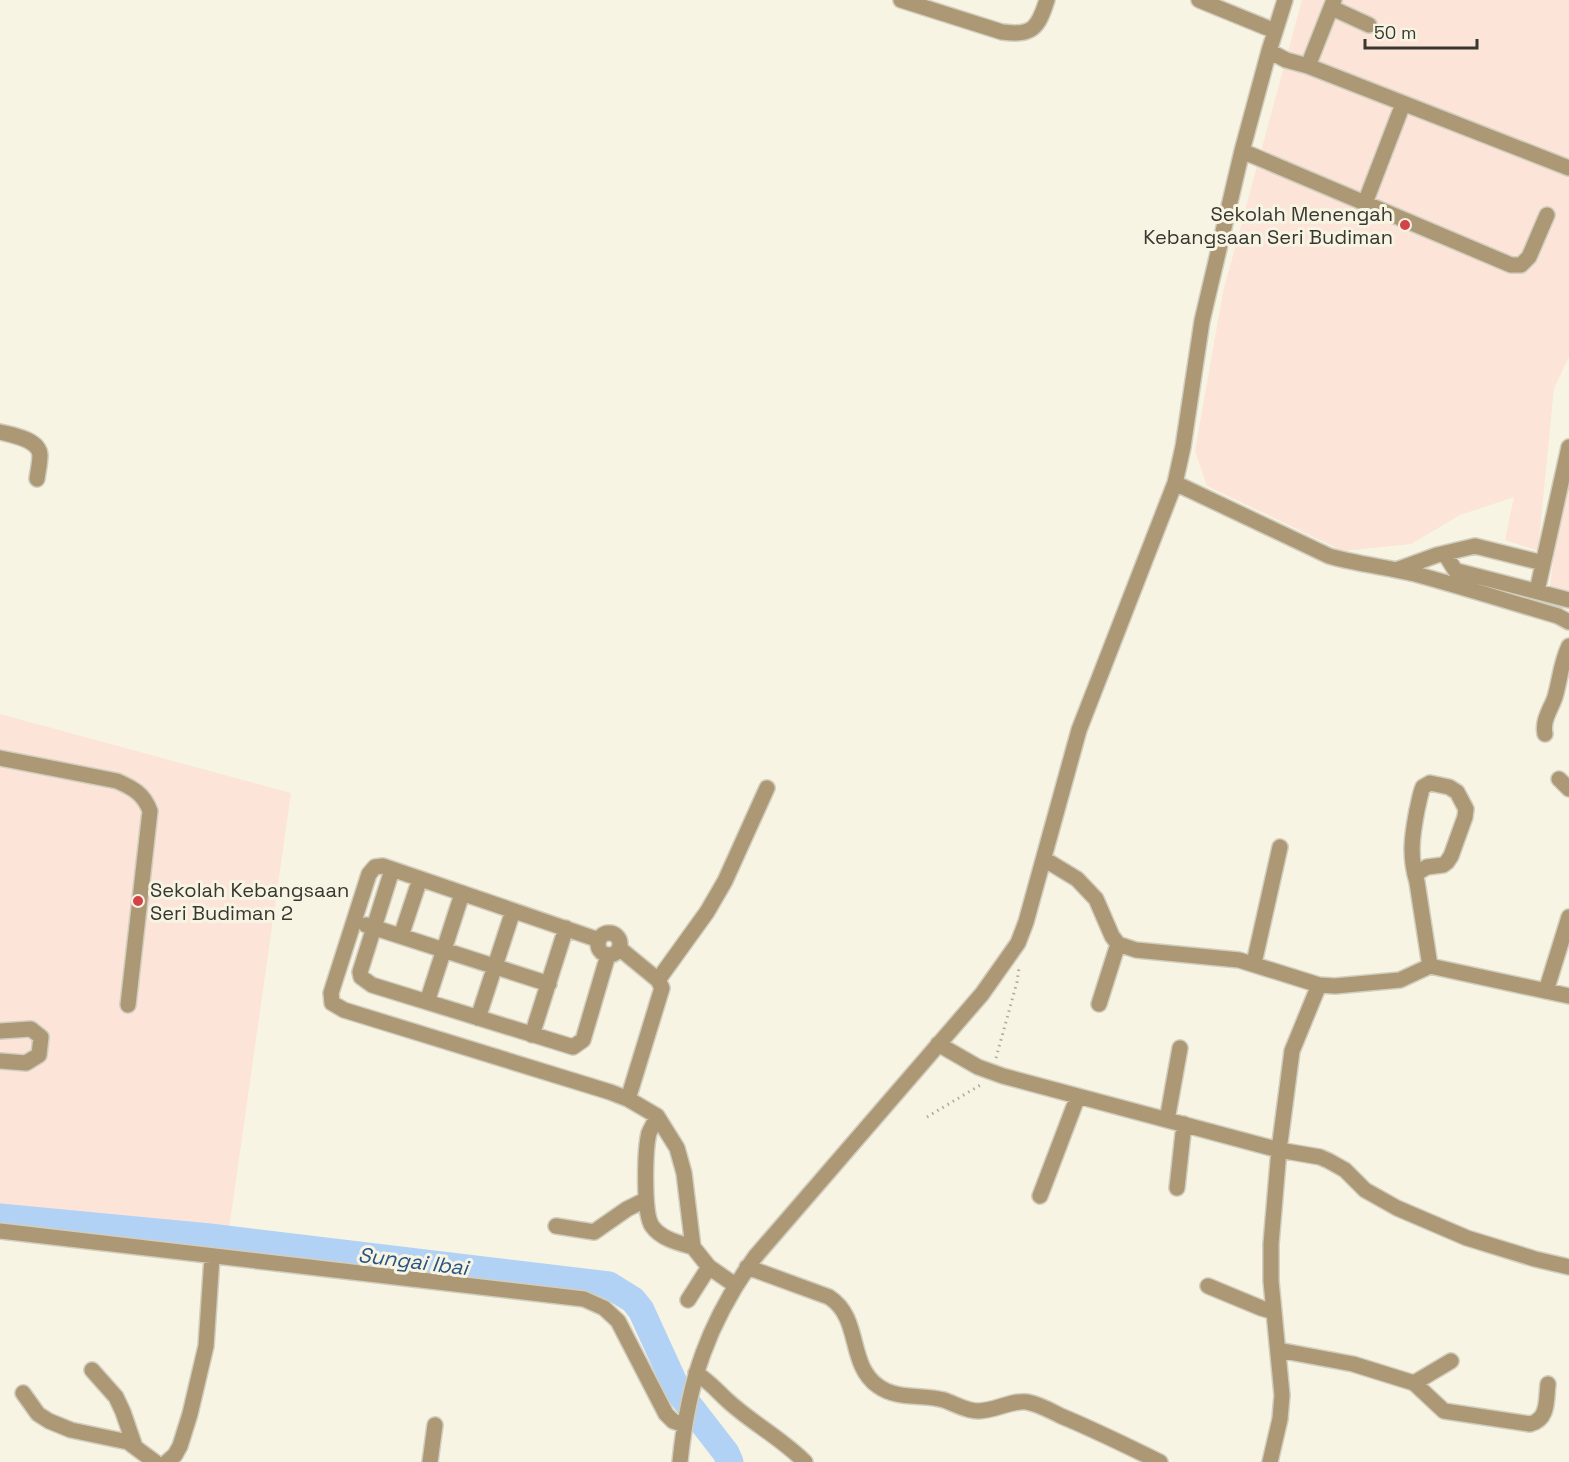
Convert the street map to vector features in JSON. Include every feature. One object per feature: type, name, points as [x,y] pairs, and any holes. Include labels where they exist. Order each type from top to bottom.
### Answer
[{"type":"street","points":[[901,0],[1002,32],[1019,34],[1031,30],[1040,22],[1047,0]]},
{"type":"street","points":[[1199,0],[1275,31]]},
{"type":"street","points":[[684,1460],[684,1425],[696,1374],[714,1323],[735,1285],[747,1267],[982,994],[1018,942],[1044,860],[1079,730],[1175,483],[1183,447],[1202,321],[1242,152],[1285,0]]},
{"type":"street","points":[[1308,66],[1333,4],[1369,25]]},
{"type":"street","points":[[1269,51],[1286,60],[1308,66],[1569,168]]},
{"type":"street","points":[[1365,203],[1403,104]]},
{"type":"street","points":[[1242,152],[1511,266],[1521,265],[1529,257],[1547,215]]},
{"type":"street","points":[[0,432],[32,442],[38,448],[40,453],[37,479]]},
{"type":"street","points":[[1536,591],[1569,447]]},
{"type":"street","points":[[1175,483],[1329,556],[1396,570],[1536,591],[1569,600]]},
{"type":"street","points":[[1396,570],[1474,546],[1543,563]]},
{"type":"street","points":[[1445,554],[1452,577]]},
{"type":"street","points":[[1452,577],[1569,622]]},
{"type":"street","points":[[1545,734],[1545,721],[1555,696],[1561,667],[1569,646]]},
{"type":"street","points":[[0,758],[117,781],[134,789],[145,799],[150,812],[128,1005]]},
{"type":"street","points":[[1415,874],[1427,867],[1443,865],[1451,856],[1466,809],[1457,792],[1449,787],[1430,783],[1423,787],[1411,842],[1415,874],[1430,966]]},
{"type":"street","points":[[658,980],[707,912],[725,881],[767,788]]},
{"type":"street","points":[[1254,963],[1280,847]]},
{"type":"street","points":[[1044,860],[1077,879],[1096,899],[1112,936],[1118,944],[1136,950],[1207,956],[1254,963],[1319,986],[1400,980],[1430,966],[1569,996]]},
{"type":"street","points":[[628,1099],[662,988],[658,980],[614,952],[600,950],[599,940],[383,866],[375,867],[369,874],[331,993],[332,1003],[344,1010],[628,1099],[657,1116],[677,1148],[693,1247],[709,1266],[735,1285]]},
{"type":"street","points":[[392,870],[360,972],[361,977],[372,985],[573,1047],[583,1040],[614,952]]},
{"type":"street","points":[[401,936],[420,879]]},
{"type":"street","points":[[427,1002],[462,894]]},
{"type":"street","points":[[478,1018],[513,910]]},
{"type":"street","points":[[1546,991],[1569,917]]},
{"type":"street","points":[[354,921],[549,984]]},
{"type":"street","points":[[532,1035],[566,928]]},
{"type":"street","points":[[1099,1004],[1118,944]]},
{"type":"street","points":[[1270,1462],[1280,1419],[1282,1395],[1271,1281],[1271,1244],[1279,1150],[1292,1051],[1319,986]]},
{"type":"street","points":[[0,1031],[32,1029],[41,1037],[39,1056],[26,1063],[0,1061]]},
{"type":"street","points":[[938,1044],[978,1067],[992,1072],[1279,1150],[1320,1157],[1345,1170],[1365,1190],[1397,1208],[1467,1238],[1569,1267]]},
{"type":"street","points":[[1167,1120],[1180,1048]]},
{"type":"street","points":[[1040,1196],[1078,1096]]},
{"type":"street","points":[[657,1116],[649,1133],[645,1200],[650,1224],[657,1232],[674,1242],[693,1247]]},
{"type":"street","points":[[1177,1188],[1184,1124]]},
{"type":"street","points":[[556,1227],[594,1232],[627,1209],[645,1200]]},
{"type":"street","points":[[0,1231],[584,1299],[604,1308],[618,1321],[666,1414],[673,1421],[684,1425]]},
{"type":"street","points":[[167,1462],[180,1446],[206,1346],[213,1257]]},
{"type":"street","points":[[688,1300],[709,1266]]},
{"type":"street","points":[[747,1267],[829,1297],[839,1303],[848,1317],[864,1371],[878,1386],[898,1394],[943,1400],[970,1410],[980,1411],[1026,1402],[1084,1425],[1160,1462]]},
{"type":"street","points":[[1208,1286],[1274,1312]]},
{"type":"street","points":[[1278,1350],[1353,1364],[1414,1383],[1444,1411],[1530,1424],[1543,1418],[1548,1384]]},
{"type":"street","points":[[1414,1383],[1451,1362]]},
{"type":"street","points":[[92,1370],[116,1397],[135,1447]]},
{"type":"street","points":[[696,1374],[711,1382],[728,1401],[789,1446],[805,1462]]},
{"type":"street","points":[[23,1393],[38,1414],[58,1426],[118,1439],[135,1447],[155,1462]]},
{"type":"street","points":[[430,1462],[435,1425]]},
{"type":"path","points":[[927,1117],[975,1090],[986,1082],[992,1072],[1017,982],[1018,942]]},
{"type":"shaded area","name":"Sekolah Menengah Kebangsaan Seri Budiman","points":[[1302,0],[1569,0],[1569,357],[1554,388],[1538,551],[1505,540],[1514,497],[1460,515],[1411,544],[1343,551],[1207,486],[1195,451],[1223,292]]},
{"type":"shaded area","points":[[1569,440],[1569,608],[1548,601]]},
{"type":"shaded area","name":"Sekolah Kebangsaan Seri Budiman 2","points":[[0,714],[291,793],[229,1229],[0,1206]]},
{"type":"waterway","name":"Sungai Ibai","points":[[0,1217],[210,1237],[609,1285],[633,1300],[641,1310],[678,1391],[726,1453],[730,1462]]},
{"type":"place","name":"Sekolah Menengah Kebangsaan Seri Budiman","points":[[1405,225]]},
{"type":"place","name":"Sekolah Kebangsaan Seri Budiman 2","points":[[138,901]]}]
